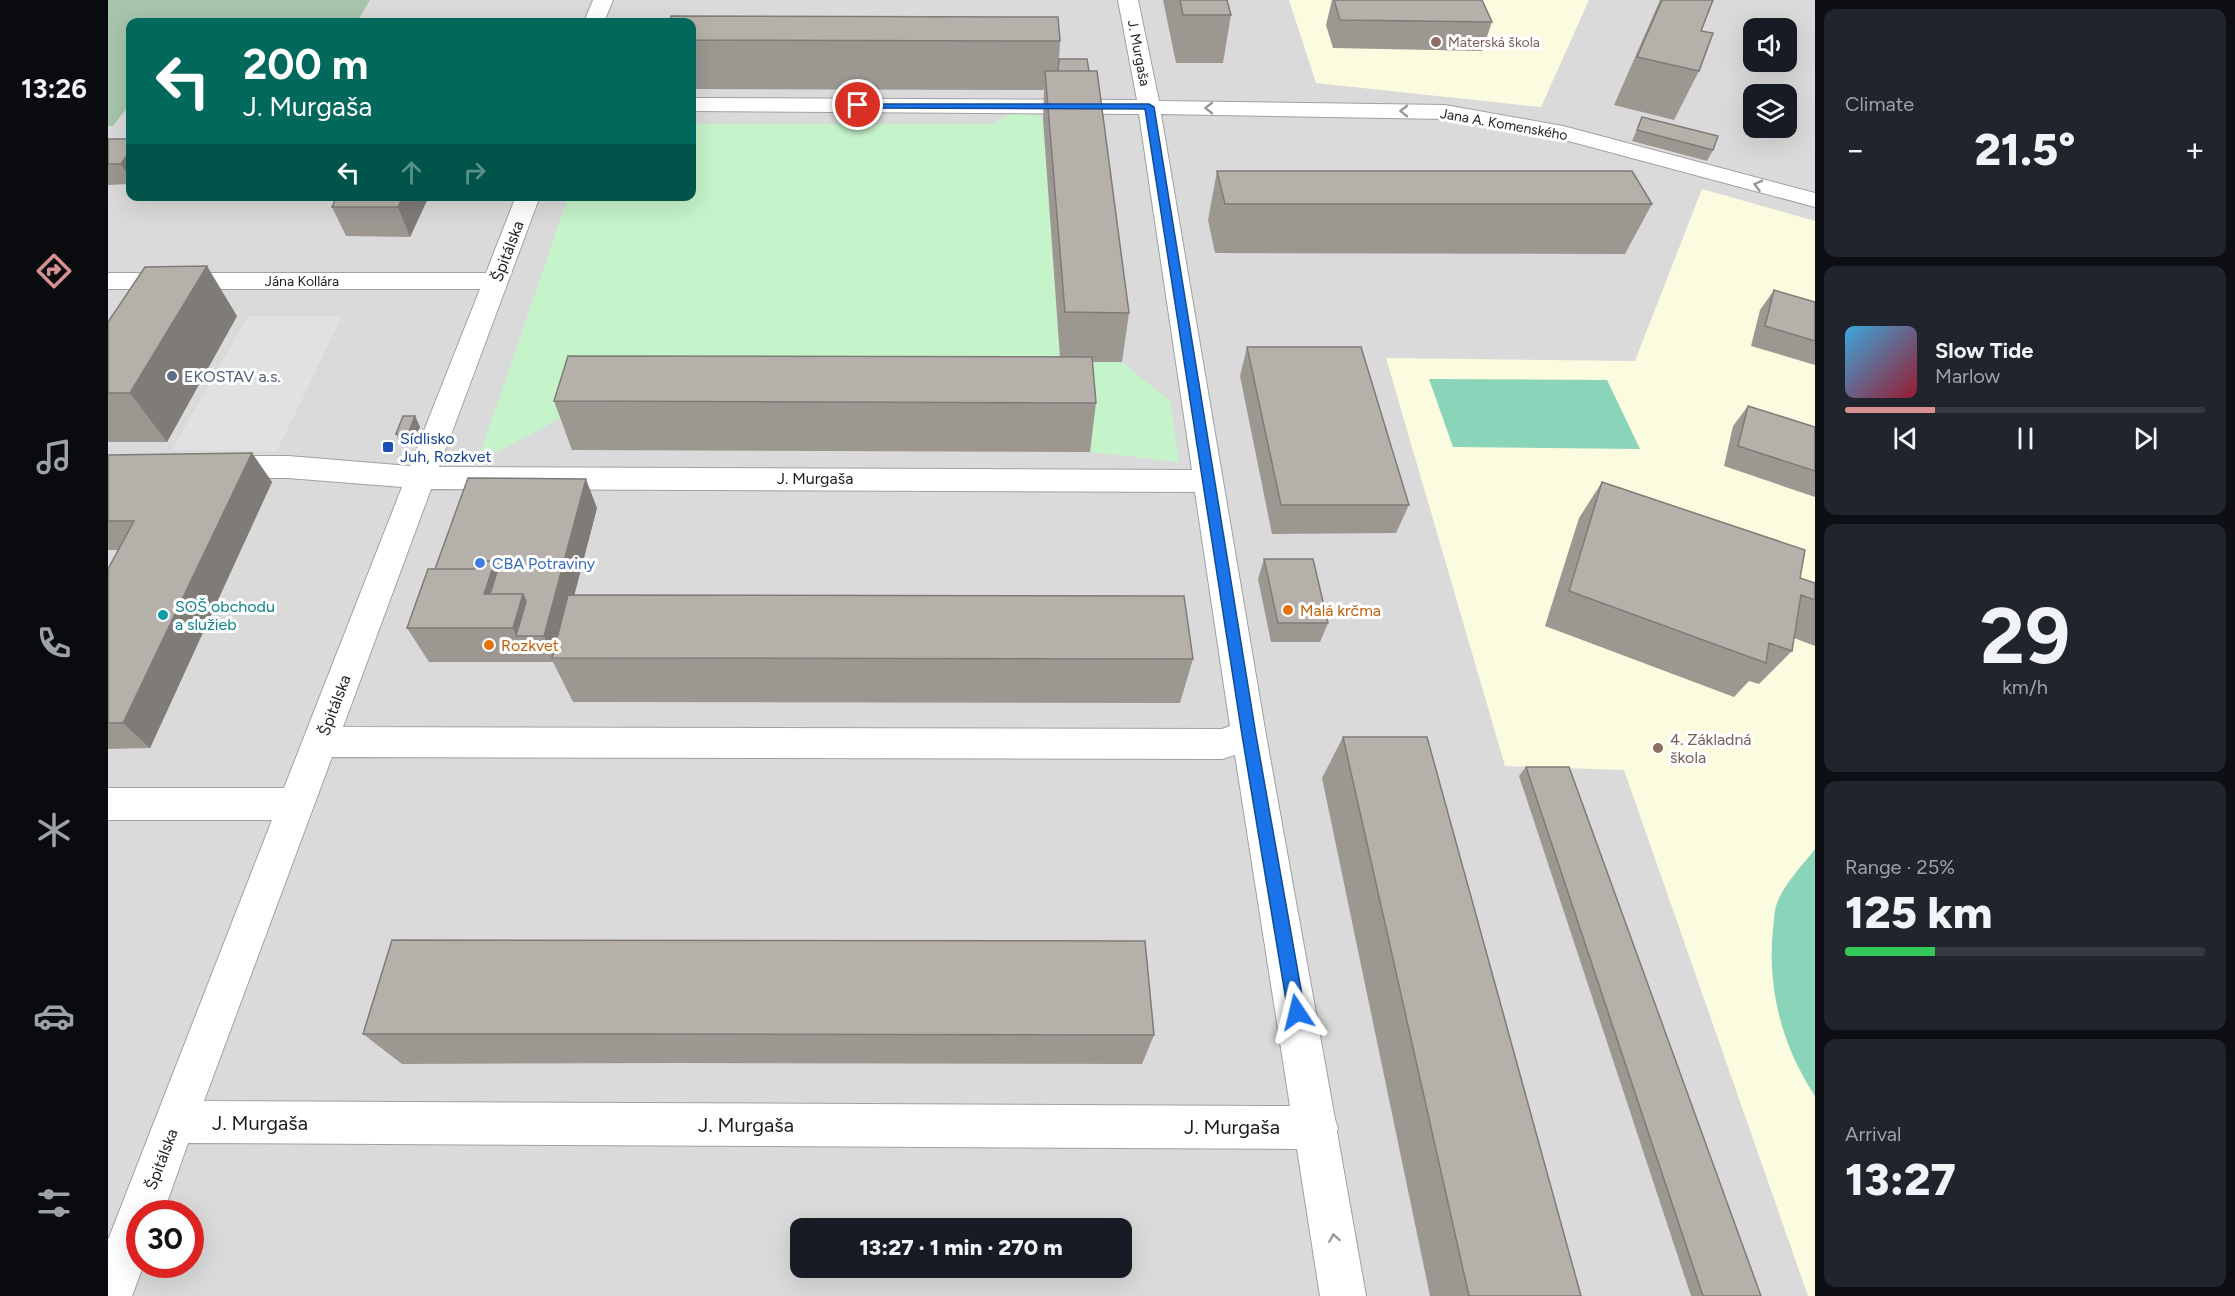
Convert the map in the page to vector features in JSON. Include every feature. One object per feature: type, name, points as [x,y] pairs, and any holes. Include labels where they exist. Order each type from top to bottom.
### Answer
[{"type":"street","points":[[596,18],[603,0]]},
{"type":"street","name":"J. Murgaša","points":[[1128,0],[1149,107],[1249,735],[1317,1128],[1343,1296]]},
{"type":"street","name":"J. Murgaša","points":[[696,105],[1149,107]]},
{"type":"street","name":"Jana A. Komenského","points":[[1149,107],[1445,112],[1563,133],[1815,200]]},
{"type":"street","name":"Špitálska","points":[[145,1200],[526,201]]},
{"type":"street","name":"Jána Kollára","points":[[108,281],[163,291],[496,281]]},
{"type":"street","name":"J. Murgaša","points":[[187,467],[288,467],[421,477],[1209,481]]},
{"type":"street","points":[[320,742],[1222,744],[1249,735]]},
{"type":"street","points":[[108,804],[297,804]]},
{"type":"street","name":"J. Murgaša","points":[[175,1122],[1317,1128]]},
{"type":"street","name":"Špitálska","points":[[109,1296],[126,1251]]},
{"type":"shaded area","points":[[108,0],[1815,0],[1815,1296],[108,1296]]},
{"type":"shaded area","points":[[108,0],[370,0],[359,18],[126,18],[126,109],[113,126],[108,126]]},
{"type":"shaded area","name":"Materská škola","points":[[1289,0],[1589,0],[1541,107],[1316,83]]},
{"type":"shaded area","name":"4. Základná škola","points":[[1702,189],[1815,221],[1815,1296],[1808,1296],[1624,770],[1505,766],[1386,358],[1635,361]]},
{"type":"shaded area","points":[[248,316],[342,316],[277,451],[172,450]]},
{"type":"green space","points":[[1024,106],[1043,119],[1060,362],[1122,362],[1170,401],[1179,462],[1090,452],[1086,407],[585,405],[477,463],[567,201],[696,201],[696,124],[993,124]]},
{"type":"green space","points":[[1429,379],[1607,380],[1640,449],[1453,447]]},
{"type":"green space","points":[[1815,849],[1815,1096],[1794,1057],[1779,1016],[1772,973],[1772,951],[1776,906],[1788,884]]},
{"type":"building","points":[[1180,0],[1227,0],[1231,15],[1183,15]]},
{"type":"building","points":[[1334,0],[1482,0],[1492,22],[1340,20]]},
{"type":"building","points":[[1662,0],[1713,0],[1701,31],[1713,33],[1699,71],[1637,57]]},
{"type":"building","points":[[671,16],[1058,17],[1060,41],[696,40],[696,18],[670,18]]},
{"type":"building","points":[[1059,59],[1087,59],[1089,71],[1058,71]]},
{"type":"building","points":[[1045,71],[1097,71],[1129,313],[1065,312]]},
{"type":"building","points":[[1642,117],[1718,136],[1713,150],[1637,130]]},
{"type":"building","points":[[108,139],[126,139],[126,157],[121,164],[108,164]]},
{"type":"building","points":[[1217,171],[1632,171],[1652,204],[1225,204]]},
{"type":"building","points":[[335,201],[401,201],[398,207],[332,207]]},
{"type":"building","points":[[207,266],[130,393],[108,393],[108,322],[145,267]]},
{"type":"building","points":[[1774,290],[1815,302],[1815,341],[1765,326]]},
{"type":"building","points":[[1247,347],[1361,347],[1409,505],[1281,505]]},
{"type":"building","points":[[568,356],[1092,357],[1096,403],[554,401]]},
{"type":"building","points":[[1748,406],[1815,427],[1815,471],[1738,446]]},
{"type":"building","points":[[403,416],[415,416],[408,434],[396,434]]},
{"type":"building","points":[[252,453],[123,723],[108,723],[108,569],[134,521],[108,521],[108,455]]},
{"type":"building","points":[[468,478],[586,479],[544,636],[516,636],[526,602],[523,594],[490,594],[498,569],[495,561],[477,561],[474,569],[435,569]]},
{"type":"building","points":[[1602,482],[1805,550],[1800,578],[1815,583],[1815,600],[1801,595],[1792,651],[1769,643],[1766,663],[1569,591]]},
{"type":"building","points":[[1264,559],[1313,559],[1328,623],[1278,623]]},
{"type":"building","points":[[477,561],[495,561],[484,594],[523,594],[513,628],[407,628],[428,569],[474,569]]},
{"type":"building","points":[[568,595],[1184,596],[1193,659],[552,658]]},
{"type":"building","points":[[1343,737],[1427,737],[1581,1296],[1469,1296]]},
{"type":"building","points":[[1526,767],[1569,767],[1761,1296],[1703,1296]]},
{"type":"building","points":[[392,940],[1145,941],[1154,1035],[363,1034]]},
{"type":"place","name":"Materská škola","points":[[1436,42]]},
{"type":"place","name":"EKOSTAV a.s.","points":[[172,376]]},
{"type":"place","name":"Sídlisko Juh, Rozkvet","points":[[388,447]]},
{"type":"place","name":"CBA Potraviny","points":[[480,563]]},
{"type":"place","name":"Malá krčma","points":[[1288,610]]},
{"type":"place","name":"SOŠ obchodu a služieb","points":[[163,615]]},
{"type":"place","name":"Rozkvet","points":[[489,645]]},
{"type":"place","name":"4. Základná škola","points":[[1658,748]]},
{"type":"route","points":[[858,105],[1149,107],[1249,735],[1297,1012]]}]
